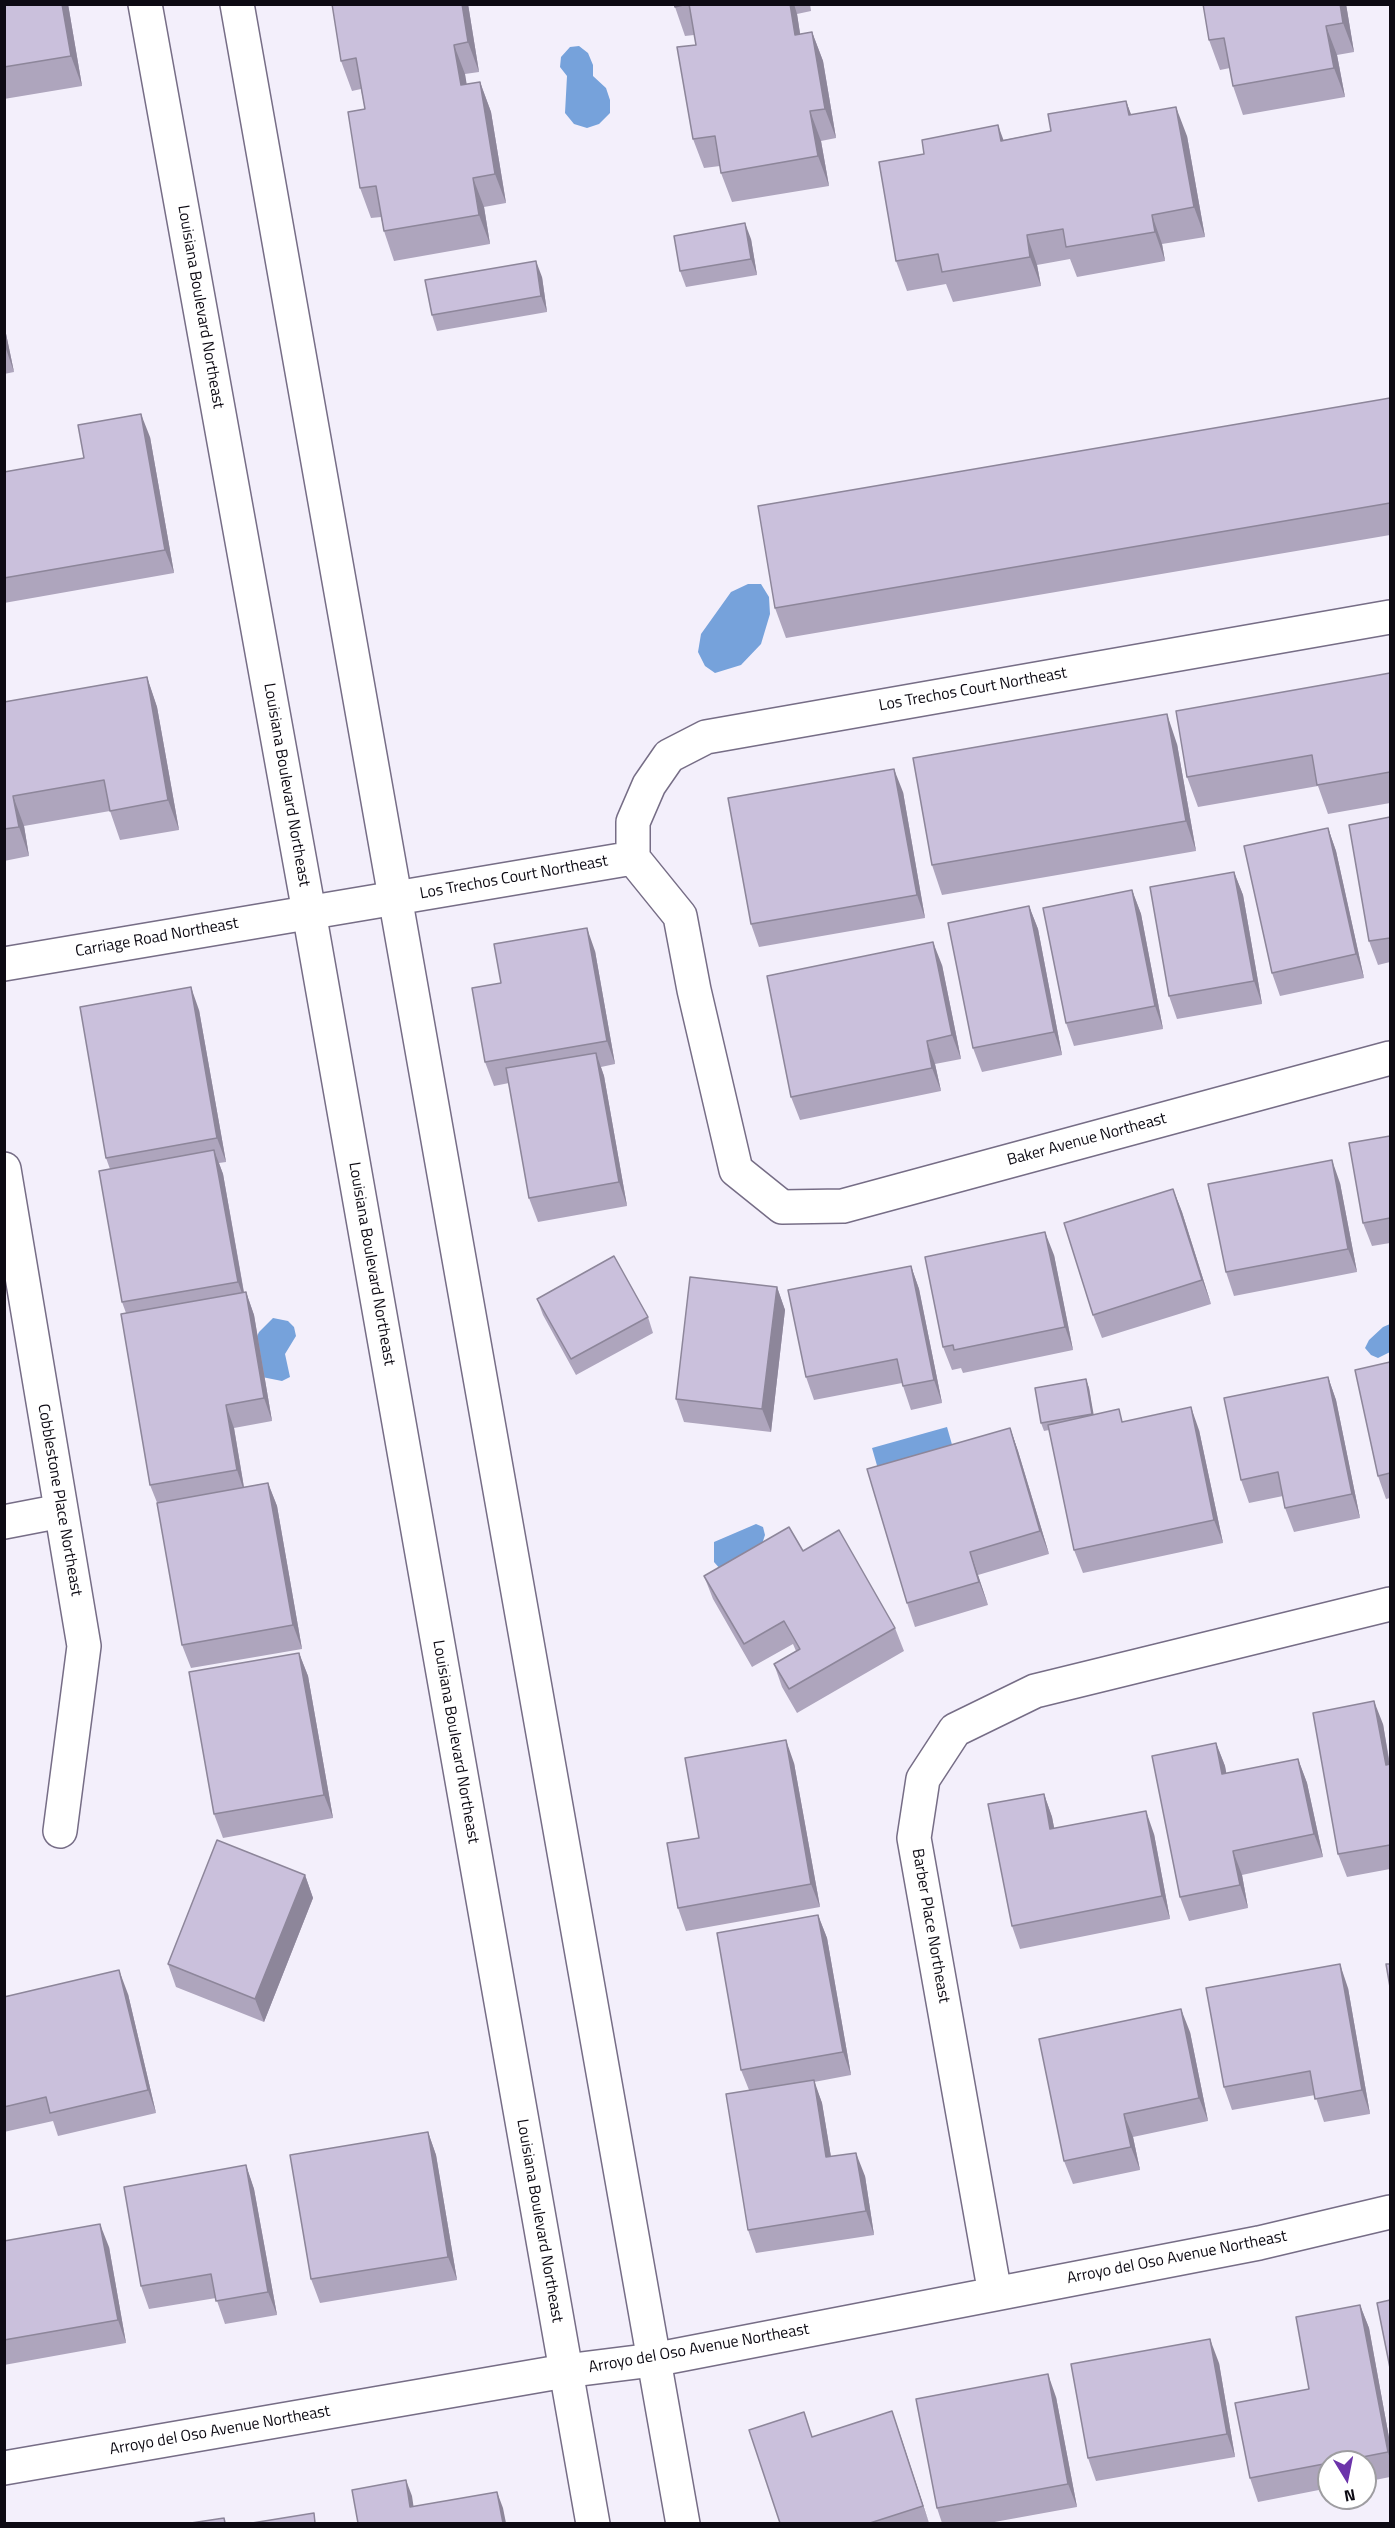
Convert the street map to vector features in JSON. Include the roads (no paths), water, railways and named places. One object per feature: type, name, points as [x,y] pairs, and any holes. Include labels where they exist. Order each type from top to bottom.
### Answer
[{"type":"street","name":"Louisiana Boulevard Northeast","points":[[145,4],[309,912],[593,2523]]},
{"type":"street","points":[[237,4],[683,2523]]},
{"type":"street","name":"Los Trechos Court Northeast","points":[[309,912],[633,858],[633,822],[649,785],[669,756],[706,737],[1390,617]]},
{"type":"street","name":"Baker Avenue Northeast","points":[[633,858],[680,916],[694,990],[736,1170],[782,1207],[843,1206],[1390,1058]]},
{"type":"street","name":"Carriage Road Northeast","points":[[4,964],[309,912]]},
{"type":"street","name":"Cobblestone Place Northeast","points":[[4,1169],[84,1646],[60,1831]]},
{"type":"street","points":[[4,1522],[61,1511]]},
{"type":"street","name":"Barber Place Northeast","points":[[995,2294],[914,1838],[923,1779],[955,1731],[1035,1690],[1390,1604]]},
{"type":"street","name":"Arroyo del Oso Avenue Northeast","points":[[4,2468],[565,2371],[653,2360],[1259,2244],[1390,2212]]},
{"type":"water","points":[[579,46],[588,53],[593,65],[593,76],[606,88],[610,100],[610,113],[599,124],[587,128],[574,124],[565,113],[567,76],[560,67],[561,57],[570,47]]},
{"type":"water","points":[[748,584],[761,584],[769,597],[770,614],[761,644],[741,665],[715,673],[705,666],[698,652],[701,634],[731,592]]},
{"type":"water","points":[[273,1318],[288,1321],[294,1327],[296,1336],[285,1354],[290,1377],[282,1381],[262,1377],[254,1343],[259,1332]]},
{"type":"water","points":[[1390,1324],[1390,1352],[1378,1358],[1371,1355],[1365,1348],[1369,1340],[1383,1327]]},
{"type":"water","points":[[947,1427],[957,1462],[882,1483],[872,1448]]},
{"type":"water","points":[[756,1524],[763,1527],[765,1535],[761,1547],[721,1570],[714,1562],[714,1542]]}]
